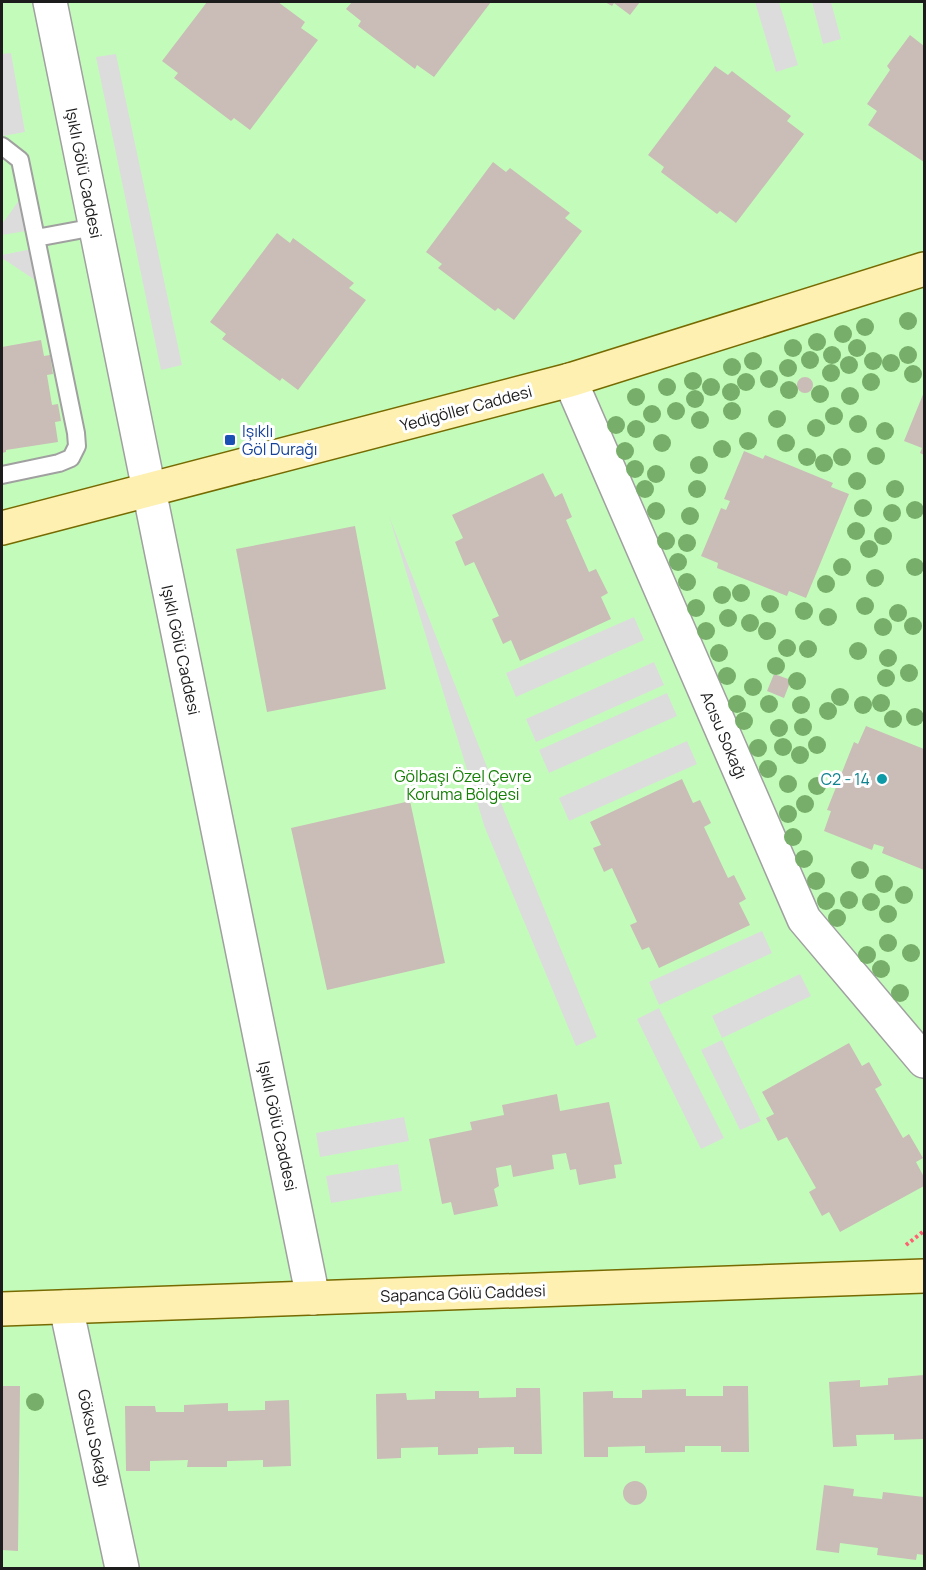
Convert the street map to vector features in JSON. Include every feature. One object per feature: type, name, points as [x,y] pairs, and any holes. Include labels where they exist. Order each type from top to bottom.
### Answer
[{"type":"street","name":"Işıklı Gölü Caddesi","points":[[50,2],[313,1298]]},
{"type":"street","name":"Yedigöller Caddesi","points":[[2,528],[570,380],[924,269]]},
{"type":"street","name":"Acısu Sokağı","points":[[570,380],[804,919],[924,1060]]},
{"type":"street","name":"Sapanca Gölü Caddesi","points":[[2,1309],[924,1276]]},
{"type":"street","name":"Göksu Sokağı","points":[[66,1307],[123,1569]]},
{"type":"lane","points":[[2,146],[20,160],[77,446],[71,458],[59,463],[2,475]]},
{"type":"lane","points":[[36,238],[95,227]]},
{"type":"green space","name":"Gölbaşı Özel Çevre Koruma Bölgesi","points":[[2,2],[924,2],[924,1568],[2,1568]]},
{"type":"shaded area","points":[[755,2],[779,2],[798,65],[776,72]]},
{"type":"shaded area","points":[[812,2],[831,2],[841,39],[823,44]]},
{"type":"shaded area","points":[[11,53],[25,132],[3,136],[2,54]]},
{"type":"shaded area","points":[[116,54],[182,365],[161,370],[96,57]]},
{"type":"shaded area","points":[[20,199],[26,231],[2,235],[2,224]]},
{"type":"shaded area","points":[[32,249],[38,282],[2,258],[2,255]]},
{"type":"shaded area","points":[[389,516],[507,818],[597,1037],[576,1046],[485,828]]},
{"type":"shaded area","points":[[634,617],[644,640],[516,697],[506,673]]},
{"type":"shaded area","points":[[654,662],[664,685],[536,742],[526,719]]},
{"type":"shaded area","points":[[667,693],[677,716],[549,773],[539,750]]},
{"type":"shaded area","points":[[687,741],[697,764],[569,821],[559,798]]},
{"type":"shaded area","points":[[762,931],[772,953],[659,1005],[649,982]]},
{"type":"shaded area","points":[[800,974],[811,996],[722,1038],[712,1016]]},
{"type":"shaded area","points":[[659,1008],[724,1138],[701,1149],[637,1019]]},
{"type":"shaded area","points":[[722,1040],[761,1121],[740,1130],[701,1050]]},
{"type":"shaded area","points":[[404,1117],[409,1141],[320,1157],[316,1133]]},
{"type":"shaded area","points":[[398,1164],[402,1191],[331,1203],[326,1176]]},
{"type":"building","points":[[207,2],[278,2],[305,22],[301,28],[318,40],[250,130],[234,118],[231,121],[174,78],[178,73],[162,61]]},
{"type":"building","points":[[352,2],[491,2],[434,77],[417,65],[415,69],[358,26],[361,21],[346,9]]},
{"type":"building","points":[[605,2],[640,2],[630,15],[614,3],[612,6]]},
{"type":"building","points":[[910,35],[924,46],[924,162],[868,125],[877,111],[867,104],[890,70],[887,66]]},
{"type":"building","points":[[715,66],[728,75],[732,71],[791,116],[787,121],[804,134],[736,223],[720,211],[717,214],[661,172],[664,167],[648,155]]},
{"type":"building","points":[[493,162],[506,172],[510,168],[570,213],[565,218],[582,231],[514,320],[498,308],[495,311],[438,268],[442,264],[426,252]]},
{"type":"building","points":[[277,233],[290,243],[293,238],[354,283],[349,288],[366,300],[298,390],[282,378],[280,381],[222,339],[226,334],[210,322]]},
{"type":"building","points":[[41,340],[44,356],[50,355],[53,374],[47,375],[52,405],[58,404],[61,421],[55,422],[58,442],[6,450],[2,453],[2,347]]},
{"type":"building","points":[[802,377],[808,377],[813,385],[811,391],[802,393],[797,388],[797,382]]},
{"type":"building","points":[[924,392],[924,455],[920,453],[922,448],[904,441]]},
{"type":"building","points":[[744,451],[763,459],[765,455],[833,483],[831,487],[849,494],[806,598],[789,591],[787,596],[717,568],[718,563],[701,556],[721,508],[726,510],[730,501],[724,499]]},
{"type":"building","points":[[543,473],[555,497],[562,493],[572,517],[566,520],[589,572],[596,569],[608,593],[601,597],[611,619],[520,661],[511,640],[503,644],[492,619],[499,616],[474,562],[465,566],[455,542],[463,538],[452,515]]},
{"type":"building","points":[[355,526],[386,689],[267,712],[236,549]]},
{"type":"building","points":[[774,674],[791,680],[784,698],[767,691]]},
{"type":"building","name":"C2 - 14","points":[[866,726],[924,749],[924,870],[882,853],[884,847],[874,844],[872,850],[824,831],[831,811],[827,810],[854,742],[858,744]]},
{"type":"building","points":[[682,779],[693,803],[700,800],[711,823],[704,827],[728,878],[734,875],[746,899],[739,903],[750,925],[659,968],[649,947],[642,950],[630,925],[637,922],[612,868],[604,872],[593,848],[601,845],[590,822]]},
{"type":"building","points":[[410,801],[445,963],[327,990],[291,828]]},
{"type":"building","points":[[849,1043],[862,1066],[869,1062],[882,1085],[875,1089],[903,1138],[909,1134],[923,1158],[916,1162],[924,1177],[924,1186],[840,1232],[829,1212],[822,1216],[809,1192],[816,1188],[787,1137],[778,1141],[766,1118],[774,1114],[762,1092]]},
{"type":"building","points":[[557,1094],[560,1111],[609,1102],[622,1164],[614,1165],[616,1178],[579,1185],[576,1169],[570,1170],[566,1153],[552,1155],[554,1169],[513,1177],[511,1165],[496,1168],[499,1186],[494,1189],[498,1206],[454,1215],[451,1202],[442,1204],[429,1139],[472,1130],[470,1122],[504,1115],[502,1105]]},
{"type":"building","points":[[924,1375],[924,1439],[894,1440],[894,1434],[856,1435],[857,1446],[833,1447],[829,1382],[860,1380],[860,1387],[888,1385],[888,1378]]},
{"type":"building","points":[[2,1386],[20,1386],[18,1551],[2,1550]]},
{"type":"building","points":[[723,1386],[748,1386],[749,1452],[721,1452],[721,1446],[685,1446],[685,1452],[645,1453],[645,1446],[608,1447],[608,1457],[584,1457],[583,1392],[613,1391],[613,1398],[642,1398],[642,1390],[686,1389],[686,1396],[723,1396]]},
{"type":"building","points":[[516,1388],[540,1388],[542,1454],[514,1454],[514,1447],[478,1448],[478,1454],[438,1455],[438,1447],[401,1448],[401,1458],[377,1459],[376,1394],[406,1393],[407,1400],[435,1399],[435,1391],[479,1391],[479,1398],[516,1397]]},
{"type":"building","points":[[289,1400],[291,1466],[263,1467],[263,1460],[227,1461],[227,1467],[187,1467],[188,1460],[150,1461],[150,1471],[126,1471],[125,1406],[155,1406],[156,1412],[184,1412],[184,1405],[228,1403],[228,1411],[265,1410],[265,1401]]},
{"type":"building","points":[[635,1481],[644,1484],[647,1493],[644,1502],[635,1505],[626,1502],[623,1493],[626,1484]]},
{"type":"building","points":[[824,1485],[854,1489],[853,1496],[882,1499],[883,1492],[924,1497],[924,1555],[917,1554],[916,1560],[877,1555],[878,1548],[840,1543],[839,1553],[816,1550]]},
{"type":"place","name":"Işıklı Göl Durağı","points":[[230,440]]},
{"type":"place","name":"C2 - 14","points":[[882,779]]}]
